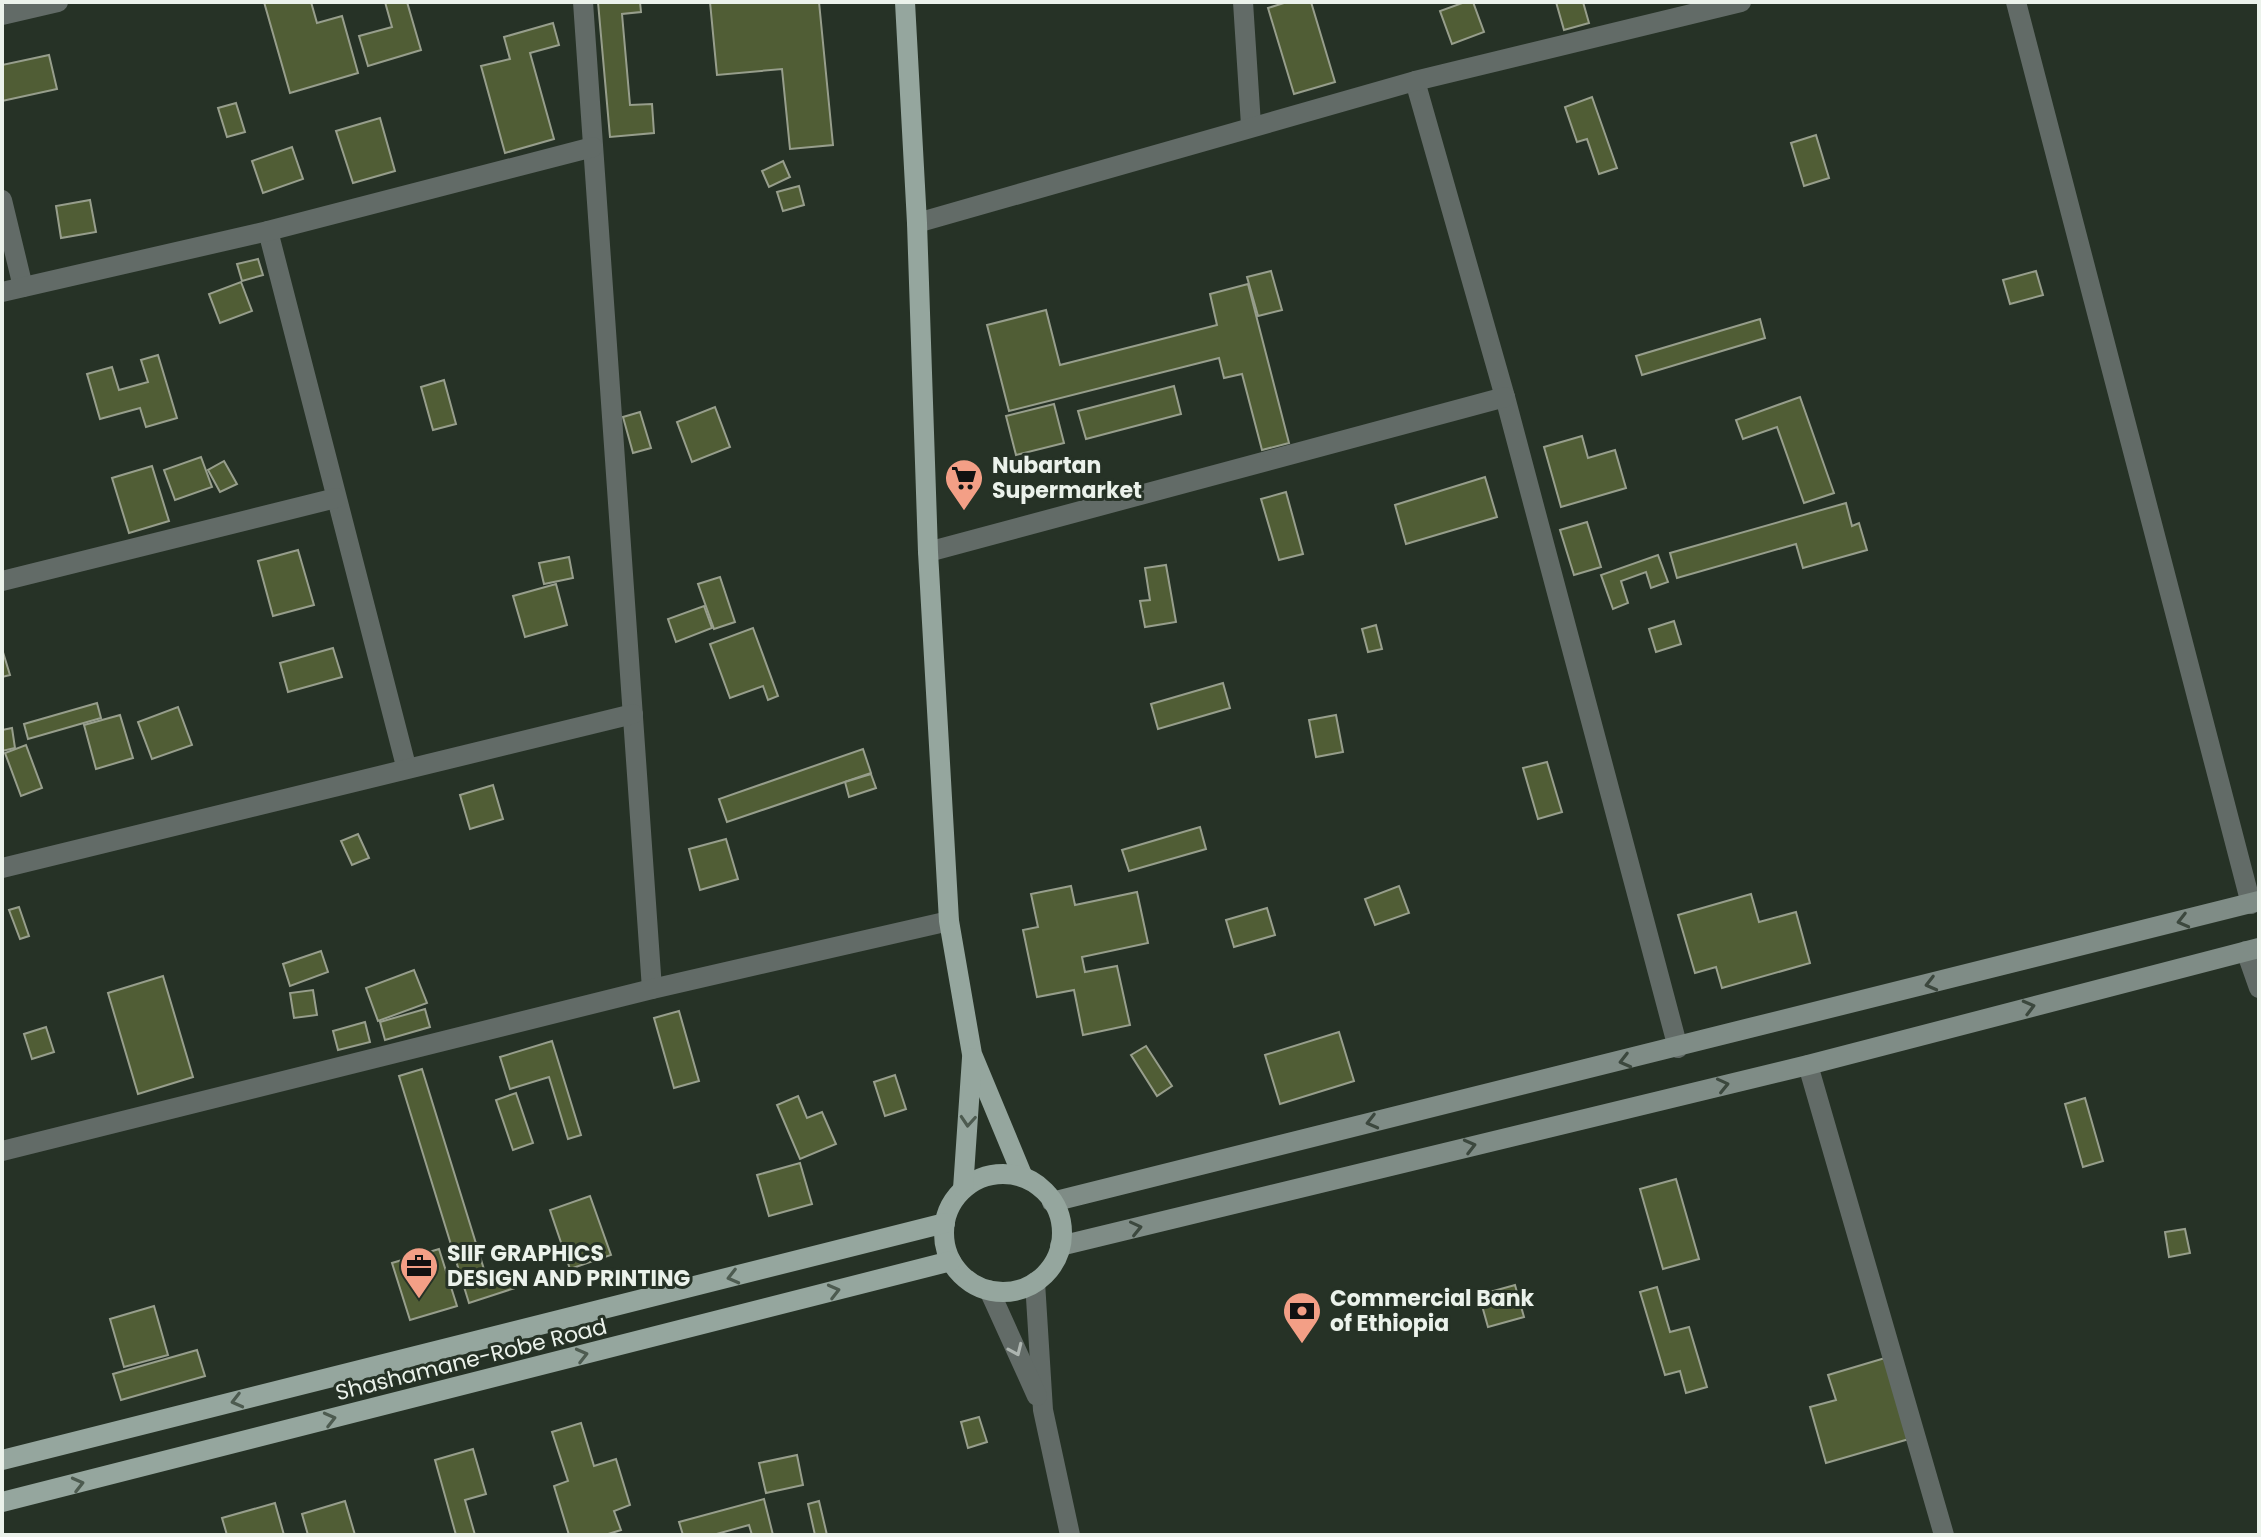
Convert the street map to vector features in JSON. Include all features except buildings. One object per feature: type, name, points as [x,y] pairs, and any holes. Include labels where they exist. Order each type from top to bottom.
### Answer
[{"type":"main road","points":[[905,2],[917,223],[928,552],[949,921],[972,1054],[1023,1177]]},
{"type":"main road","points":[[1052,1202],[2255,902]]},
{"type":"main road","points":[[1060,1246],[1808,1065],[2253,950]]},
{"type":"main road","points":[[963,1189],[972,1054]]},
{"type":"main road","points":[[998,1174],[1023,1177],[1045,1191],[1052,1202],[1059,1216],[1060,1246],[1051,1266],[1035,1282],[1005,1292],[989,1290],[974,1284],[951,1261],[946,1249],[945,1223],[951,1205],[963,1189],[998,1174]]},
{"type":"main road","name":"Shashamane-Robe Road","points":[[2,1460],[945,1223]]},
{"type":"main road","name":"Shashamane-Robe Road","points":[[2,1502],[951,1261]]},
{"type":"street","points":[[2,15],[58,2]]},
{"type":"street","points":[[583,2],[652,989]]},
{"type":"street","points":[[1243,2],[1251,125]]},
{"type":"street","points":[[917,223],[1251,125],[1415,81],[1712,5],[1741,2]]},
{"type":"street","points":[[2016,2],[2255,902]]},
{"type":"street","points":[[1415,81],[1505,397],[1678,1048]]},
{"type":"street","points":[[2,292],[268,231],[593,147]]},
{"type":"street","points":[[2,200],[23,287]]},
{"type":"street","points":[[268,231],[406,766]]},
{"type":"street","points":[[928,552],[1505,397]]},
{"type":"street","points":[[2,581],[336,498]]},
{"type":"street","points":[[2,868],[406,766],[633,714]]},
{"type":"street","points":[[2,1151],[652,989],[949,921]]},
{"type":"street","points":[[2253,950],[2259,988]]},
{"type":"street","points":[[1808,1065],[1944,1535]]},
{"type":"street","points":[[1035,1282],[1043,1410],[1070,1535]]},
{"type":"street","points":[[989,1290],[1043,1410]]},
{"type":"place","name":"Nubartan Supermarket","points":[[964,512]]},
{"type":"place","name":"SIIF GRAPHICS DESIGN AND PRINTING","points":[[419,1300]]},
{"type":"place","name":"Commercial Bank of Ethiopia","points":[[1302,1345]]}]
